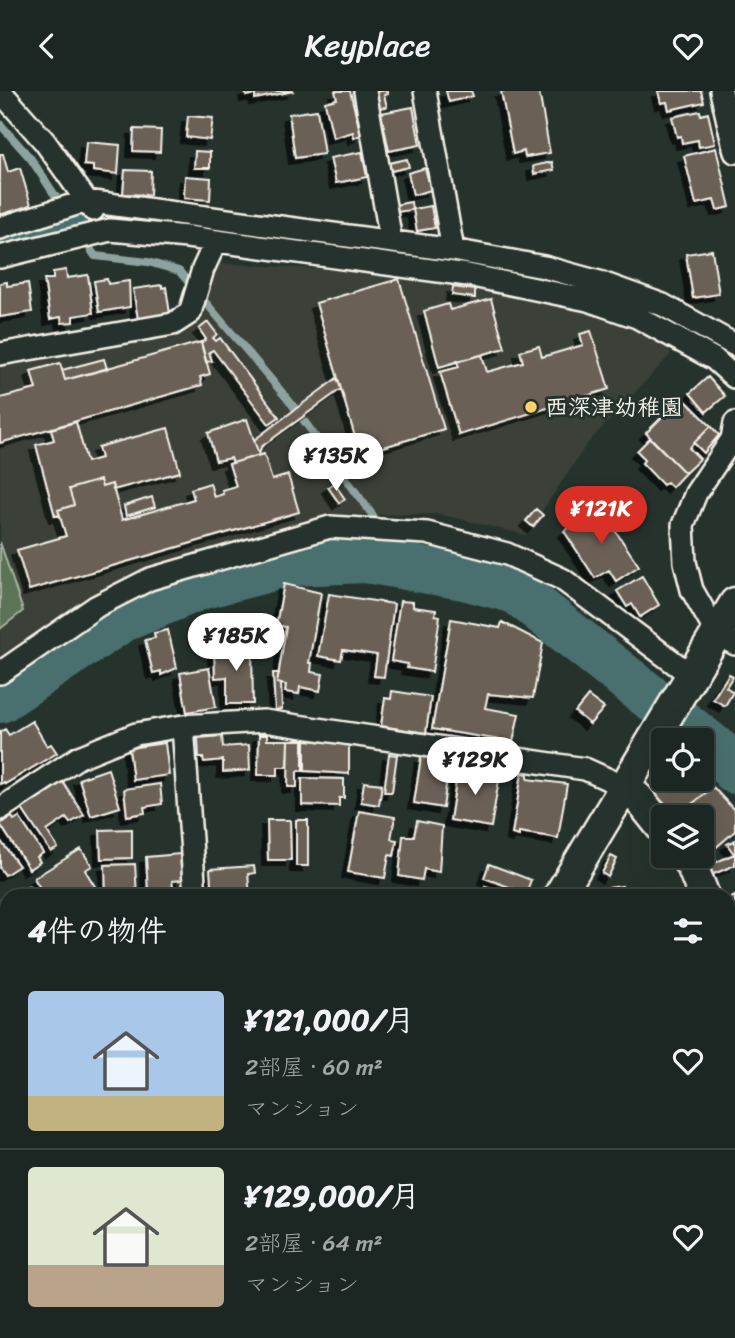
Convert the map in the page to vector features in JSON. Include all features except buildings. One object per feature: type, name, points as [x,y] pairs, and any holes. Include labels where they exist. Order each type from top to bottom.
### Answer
[{"type":"street","points":[[0,91],[45,142],[81,203],[103,232]]},
{"type":"street","points":[[365,91],[388,229],[386,241]]},
{"type":"street","points":[[425,91],[453,250]]},
{"type":"street","points":[[721,91],[735,152]]},
{"type":"street","points":[[0,228],[81,203],[453,250],[544,267],[599,282],[663,305],[735,345]]},
{"type":"street","points":[[0,257],[103,232],[216,241],[468,275],[588,300],[637,317],[714,359],[735,378]]},
{"type":"street","points":[[0,354],[173,324],[190,313],[203,269],[216,241]]},
{"type":"street","points":[[726,639],[692,590],[685,562],[683,525],[696,493],[732,439],[735,423]]},
{"type":"street","points":[[0,673],[97,606],[150,579],[330,527],[427,533],[507,554],[562,579],[689,682]]},
{"type":"street","points":[[563,889],[689,682],[726,639],[735,603]]},
{"type":"street","points":[[0,809],[79,757],[136,734],[183,726],[264,721],[585,769],[625,787],[651,814]]},
{"type":"street","points":[[183,726],[195,889]]},
{"type":"street","points":[[693,868],[701,889]]},
{"type":"shaded area","points":[[217,263],[402,274],[486,283],[588,307],[671,344],[670,355],[587,444],[526,535],[439,514],[324,515],[142,571],[32,635],[0,663],[0,366],[194,326]]},
{"type":"green space","points":[[0,542],[23,611],[0,629]]},
{"type":"waterway","points":[[0,124],[31,159],[95,256],[148,262],[179,271],[291,403],[411,568]]},
{"type":"waterway","points":[[0,245],[73,223]]},
{"type":"waterway","points":[[0,700],[121,620],[200,587],[292,563],[366,560],[464,577],[516,591],[718,751],[735,771]]},
{"type":"place","name":"西深津幼稚園","points":[[531,407]]}]
